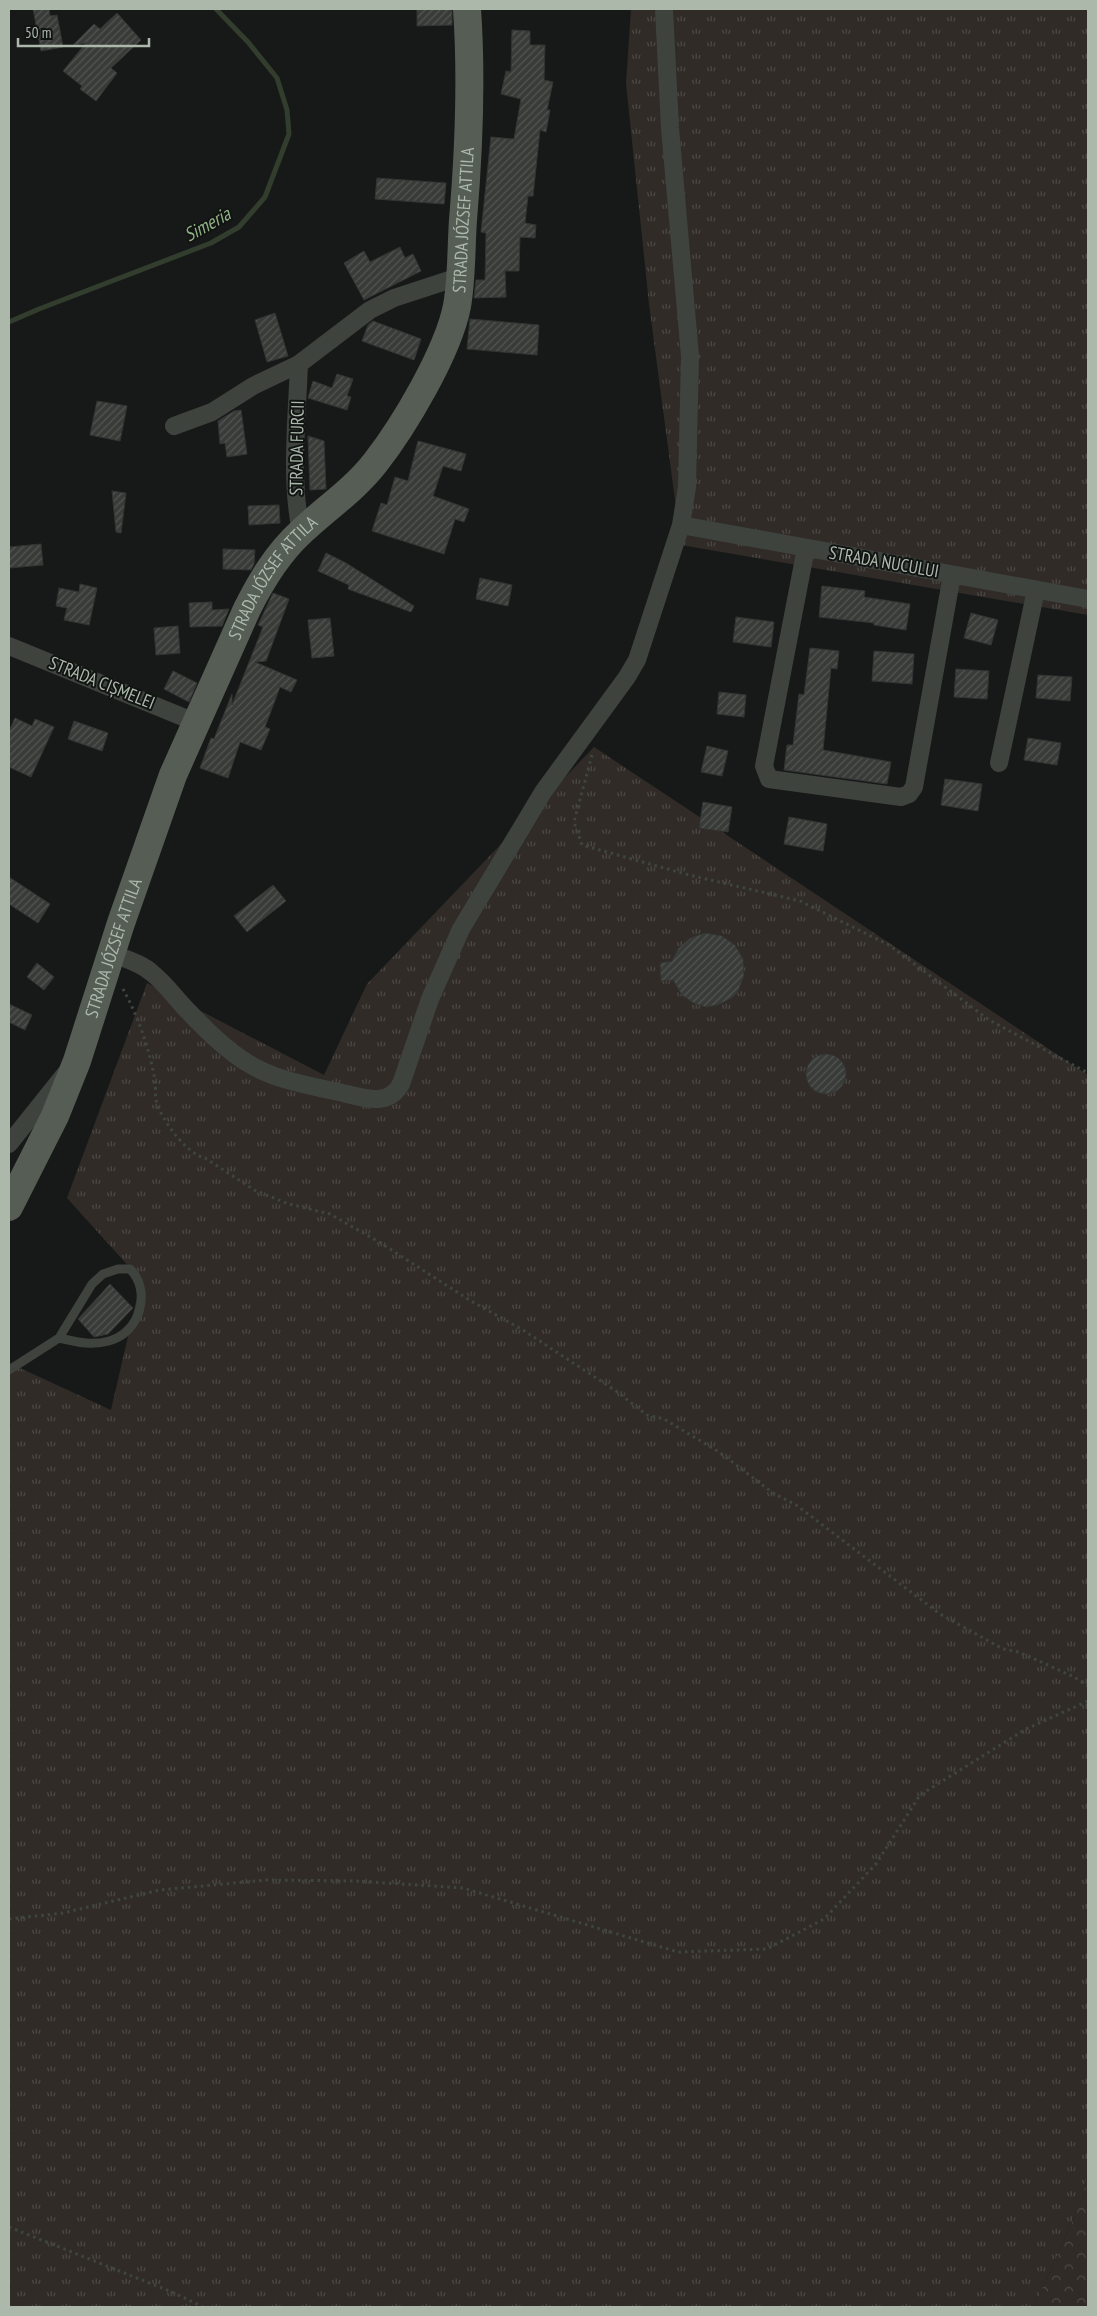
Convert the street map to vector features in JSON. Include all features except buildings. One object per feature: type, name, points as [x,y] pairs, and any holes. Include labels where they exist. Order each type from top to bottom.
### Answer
[{"type":"main road","name":"STRADA JÓZSEF ATTILA","points":[[77,1061],[153,827],[195,722],[259,584],[282,552],[301,532],[354,485],[393,440],[448,336],[456,306],[459,279],[470,135],[470,52],[467,9]]},
{"type":"main road","points":[[9,1207],[55,1116],[77,1061]]},
{"type":"street","points":[[111,953],[152,972],[189,1012],[226,1047],[260,1071],[285,1080],[364,1098],[386,1098],[395,1094],[430,999],[461,929],[543,792],[627,677],[637,660],[681,525],[687,487],[690,356],[670,128],[664,9]]},
{"type":"street","points":[[174,426],[212,412],[253,386],[299,364],[370,310],[394,298],[449,280],[459,279]]},
{"type":"street","name":"STRADA FURCII","points":[[299,364],[295,469],[296,512],[301,532]]},
{"type":"street","name":"STRADA NUCULUI","points":[[681,525],[1088,600]]},
{"type":"street","points":[[806,548],[764,766],[769,779],[901,797],[909,794],[914,787],[952,575]]},
{"type":"street","points":[[998,763],[1036,590]]},
{"type":"street","name":"STRADA CIȘMELEI","points":[[9,646],[195,722]]},
{"type":"street","name":"STRADA JÓZSEF ATTILA","points":[[9,1144],[77,1061]]},
{"type":"lane","points":[[9,1370],[59,1338],[92,1284],[103,1274],[118,1269],[130,1269],[137,1276],[141,1293],[141,1310],[129,1330],[111,1341],[86,1345],[59,1338]]},
{"type":"path","points":[[594,747],[574,822],[582,844],[689,875],[800,901],[889,945],[989,1020],[1088,1073]]},
{"type":"path","points":[[122,987],[149,1056],[155,1082],[156,1100],[160,1111],[175,1135],[198,1157],[204,1158],[256,1191],[289,1204],[330,1214],[379,1242],[471,1301],[530,1334],[616,1391],[647,1415],[664,1420],[719,1452],[773,1493],[796,1505],[940,1614],[1003,1649],[1025,1655],[1074,1676],[1088,1686]]},
{"type":"path","points":[[9,1919],[63,1913],[160,1890],[266,1880],[356,1881],[463,1888],[678,1952],[767,1949],[824,1919],[876,1864],[920,1795],[1026,1729],[1088,1701]]},
{"type":"path","points":[[9,2227],[172,2292],[203,2307]]},
{"type":"green space","points":[[631,9],[1088,9],[1088,615],[681,545],[649,304],[626,83]]},
{"type":"green space","points":[[594,747],[1088,1075],[1088,2172],[1082,2200],[1034,2307],[9,2307],[9,1363],[111,1410],[141,1280],[67,1198],[147,983],[324,1075],[367,984]]},
{"type":"green space","points":[[1088,2172],[1088,2307],[1034,2307],[1082,2200]]},
{"type":"waterway","name":"Simeria","points":[[9,322],[211,243],[239,227],[265,197],[289,134],[287,110],[277,78],[248,42],[216,9]]}]
